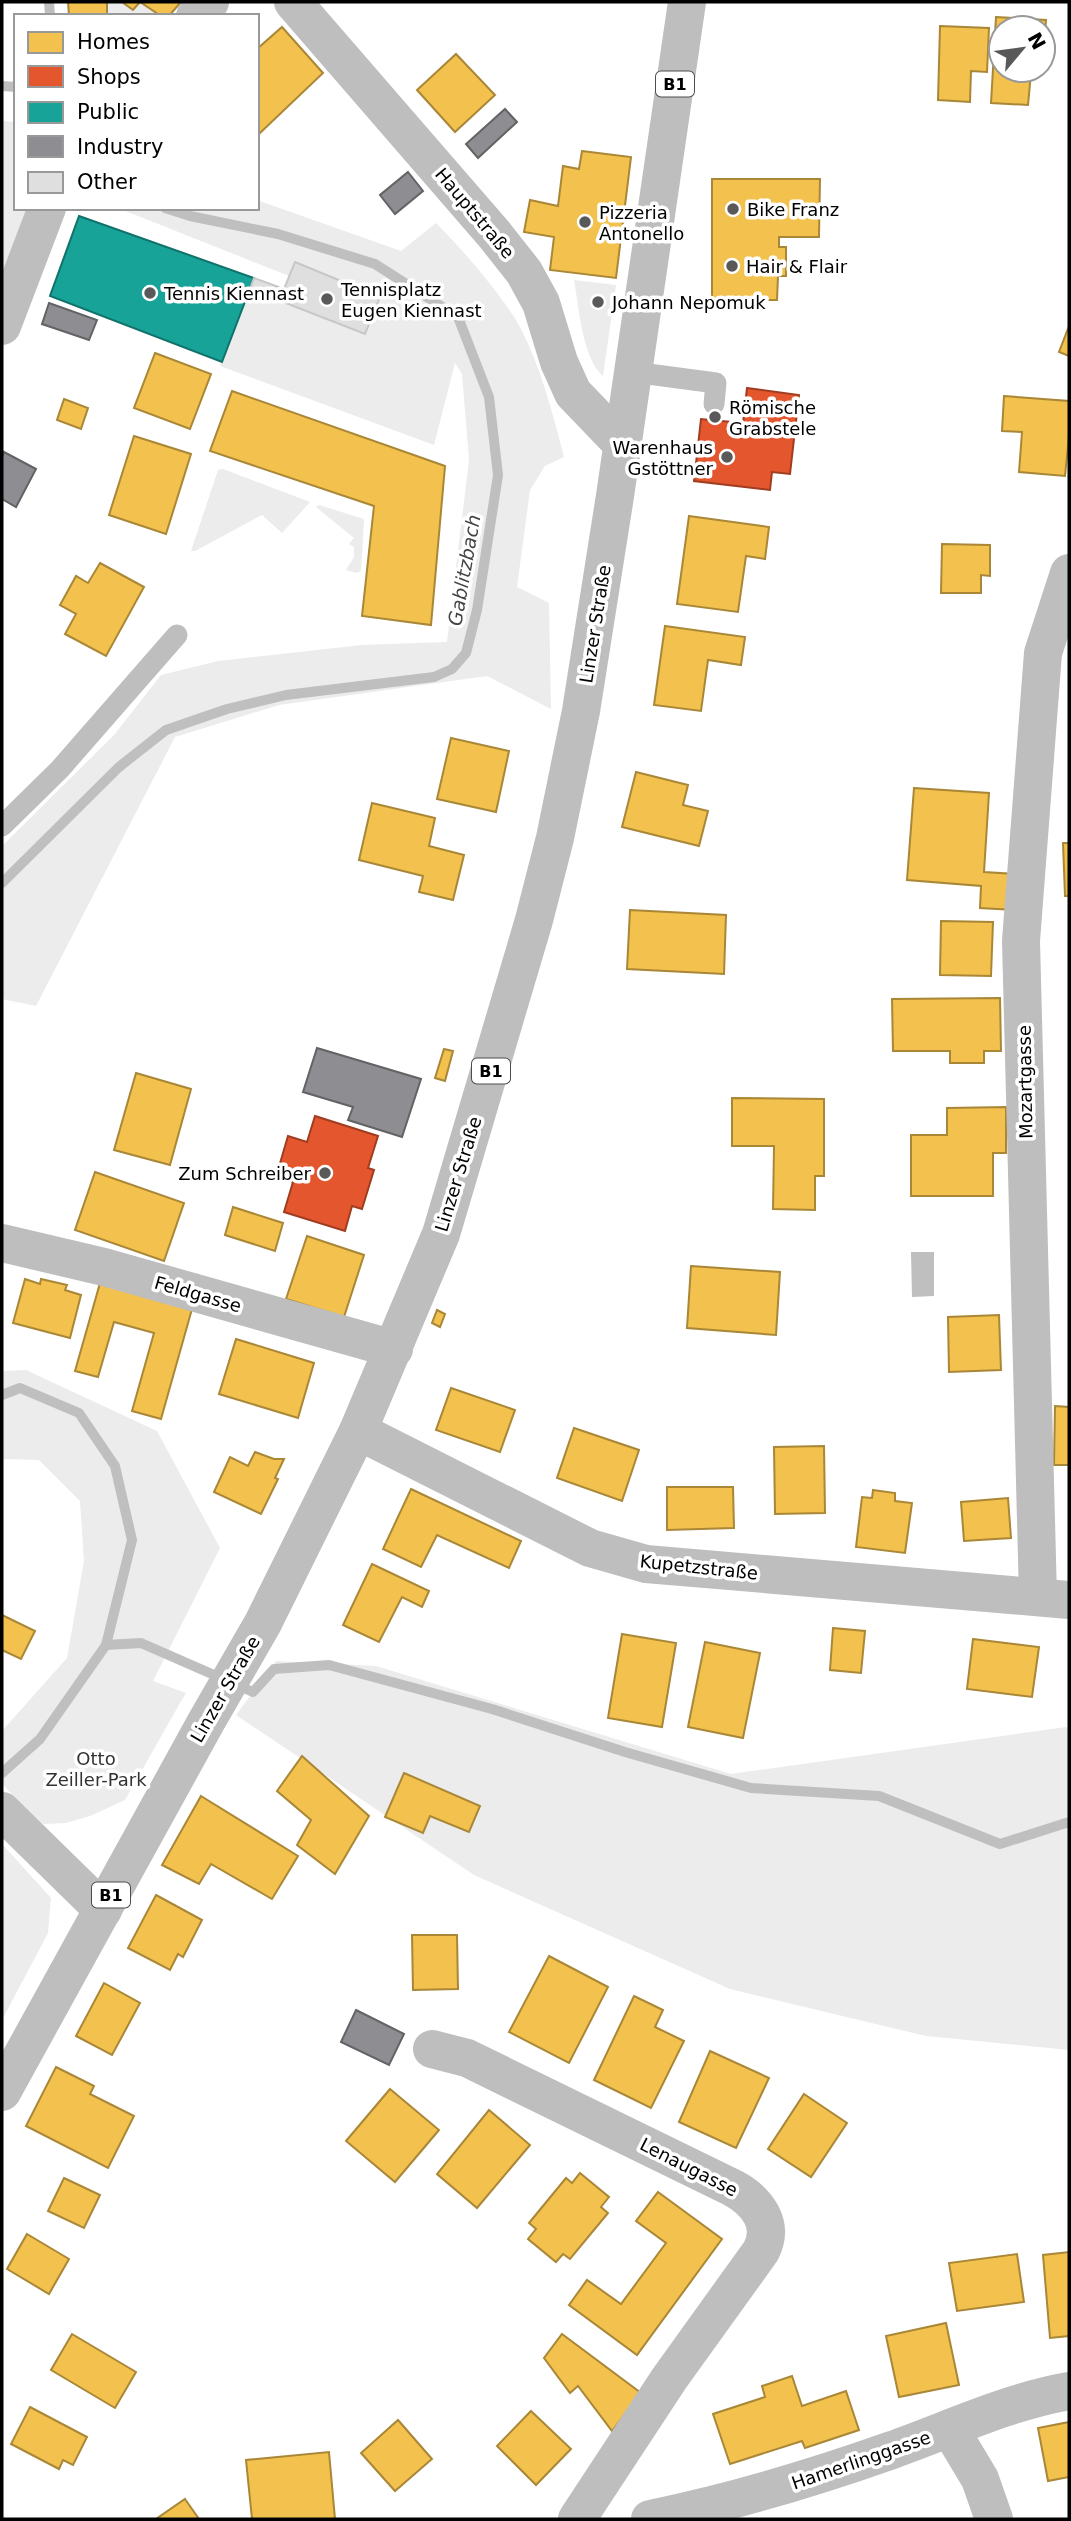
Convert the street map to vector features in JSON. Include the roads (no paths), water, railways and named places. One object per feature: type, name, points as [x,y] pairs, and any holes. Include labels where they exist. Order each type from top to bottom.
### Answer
[{"type":"street","points":[[197,14],[210,2]]},
{"type":"street","name":"Hauptstraße","points":[[293,2],[524,272],[541,303],[559,362],[573,393],[622,444]]},
{"type":"street","name":"Linzer Straße","points":[[2,2092],[263,1623],[358,1431],[440,1234],[534,920],[555,838],[581,711],[687,2]]},
{"type":"street","points":[[2,326],[46,210]]},
{"type":"street","name":"Mozartgasse","points":[[1054,1598],[1021,941],[1042,653],[1069,573]]},
{"type":"street","name":"Feldgasse","points":[[2,1243],[104,1267],[394,1349]]},
{"type":"street","name":"Kupetzstraße","points":[[358,1431],[590,1548],[646,1564],[1054,1598]]},
{"type":"street","points":[[8,1818],[103,1910]]},
{"type":"street","name":"Lenaugasse","points":[[432,2049],[467,2059],[733,2188],[751,2200],[765,2220],[767,2233],[761,2251],[669,2379],[577,2519]]},
{"type":"street","name":"Hamerlinggasse","points":[[650,2519],[759,2494],[950,2429],[989,2412],[1069,2391]]},
{"type":"street","points":[[950,2429],[980,2479],[994,2519]]},
{"type":"lane","points":[[633,372],[716,383],[714,404]]},
{"type":"lane","points":[[2,826],[60,769],[177,635]]},
{"type":"waterway","name":"Gablitzbach","points":[[49,2],[50,14]]},
{"type":"waterway","points":[[2,86],[14,87]]},
{"type":"waterway","name":"Gablitzbach","points":[[2,883],[119,767],[166,730],[227,709],[286,695],[434,677],[452,669],[466,653],[477,610],[498,475],[489,397],[458,317],[375,264],[278,234],[171,210]]},
{"type":"waterway","name":"Gablitzbach","points":[[2,1395],[20,1388],[79,1413],[115,1466],[132,1540],[106,1645],[40,1739],[2,1773]]},
{"type":"waterway","points":[[106,1645],[141,1643],[253,1692],[274,1669],[329,1665],[492,1709],[625,1752],[751,1788],[879,1796],[1000,1844],[1069,1822]]},
{"type":"place","name":"Bike Franz","points":[[733,209]]},
{"type":"place","name":"Pizzeria Antonello","points":[[585,222]]},
{"type":"place","name":"Hair & Flair","points":[[732,266]]},
{"type":"place","name":"Tennis Kiennast","points":[[150,293]]},
{"type":"place","name":"Tennisplatz Eugen Kiennast","points":[[327,299]]},
{"type":"place","name":"Johann Nepomuk","points":[[598,302]]},
{"type":"place","name":"Römische Grabstele","points":[[715,417]]},
{"type":"place","name":"Warenhaus Gstöttner","points":[[727,457]]},
{"type":"place","name":"Zum Schreiber","points":[[325,1173]]},
{"type":"park label","name":"Otto Zeiller-Park","points":[[96,1768]]}]
